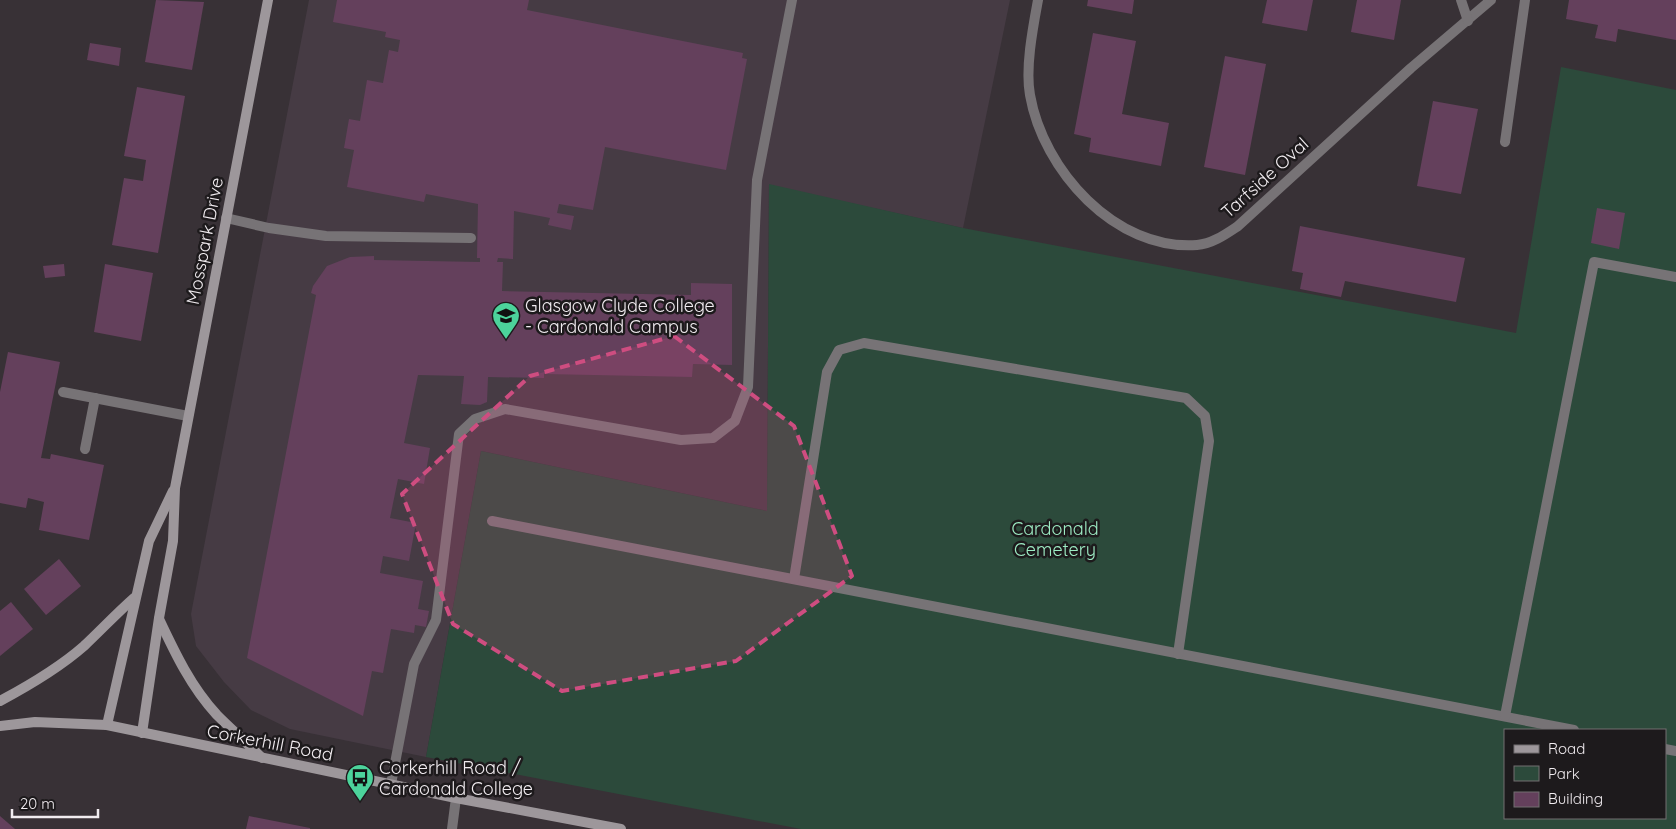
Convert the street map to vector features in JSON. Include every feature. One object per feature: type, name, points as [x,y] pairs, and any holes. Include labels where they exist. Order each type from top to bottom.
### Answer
[{"type":"street","name":"Mosspark Drive","points":[[142,733],[158,618],[173,541],[175,488],[268,0]]},
{"type":"street","points":[[391,784],[414,664],[436,620],[459,434],[475,419],[505,410],[681,440],[713,438],[734,421],[748,387],[757,180],[792,0]]},
{"type":"street","name":"Tarfside Oval","points":[[1038,0],[1030,58],[1029,93],[1036,121],[1053,154],[1082,197],[1106,217],[1137,235],[1172,244],[1198,245],[1220,238],[1238,226],[1411,68],[1492,0]]},
{"type":"street","points":[[1462,0],[1468,21]]},
{"type":"street","points":[[1506,142],[1525,0]]},
{"type":"street","points":[[226,218],[269,228],[326,236],[471,238]]},
{"type":"street","points":[[1505,716],[1594,262],[1676,276]]},
{"type":"street","points":[[794,579],[827,372],[839,350],[864,343],[1186,398],[1205,416],[1209,441],[1178,654]]},
{"type":"street","points":[[63,392],[188,416]]},
{"type":"street","points":[[84,450],[95,398]]},
{"type":"street","name":"Mosspark Drive","points":[[107,725],[134,598],[149,541],[175,488]]},
{"type":"street","points":[[492,522],[1569,729]]},
{"type":"street","points":[[0,701],[32,685],[53,670],[84,646],[134,598]]},
{"type":"street","points":[[158,618],[177,658],[194,686],[216,714],[262,758]]},
{"type":"street","name":"Corkerhill Road","points":[[0,726],[35,722],[107,725],[456,798],[621,829]]},
{"type":"street","points":[[452,829],[456,798]]},
{"type":"highlighted area","points":[[674,336],[794,426],[852,576],[736,661],[562,691],[453,624],[402,494],[530,376]]},
{"type":"shaded area","name":"Glasgow Clyde College - Cardonald Campus","points":[[309,0],[1010,0],[963,228],[769,185],[767,511],[481,451],[426,757],[290,729],[251,710],[224,682],[196,646],[191,614]]},
{"type":"green space","name":"Cardonald Cemetery","points":[[1561,67],[1676,90],[1676,829],[801,829],[426,757],[481,451],[767,511],[769,184],[963,228],[1516,333]]},
{"type":"building","points":[[156,0],[204,2],[192,70],[145,62]]},
{"type":"building","points":[[337,0],[529,0],[527,10],[743,53],[742,58],[747,59],[726,170],[605,147],[593,210],[559,204],[557,213],[574,216],[571,230],[548,225],[550,218],[514,211],[513,259],[498,258],[497,262],[503,262],[502,291],[691,295],[691,283],[732,284],[732,365],[693,364],[692,377],[544,374],[544,378],[488,377],[487,402],[480,405],[461,404],[464,376],[418,375],[404,443],[430,448],[424,484],[398,479],[390,518],[416,523],[409,561],[383,556],[380,573],[423,581],[418,609],[429,611],[426,627],[415,625],[414,633],[391,629],[383,673],[372,671],[363,716],[247,658],[316,295],[311,293],[313,286],[327,266],[350,257],[374,256],[374,260],[480,262],[480,258],[477,258],[478,204],[426,194],[424,202],[347,187],[354,150],[344,148],[349,119],[360,121],[367,80],[383,83],[389,50],[398,52],[400,40],[385,37],[386,32],[333,22]]},
{"type":"building","points":[[1088,0],[1134,0],[1132,14],[1087,6]]},
{"type":"building","points":[[1267,0],[1313,0],[1307,31],[1262,23]]},
{"type":"building","points":[[1357,0],[1401,0],[1394,40],[1351,32]]},
{"type":"building","points":[[1569,0],[1676,0],[1676,40],[1618,29],[1616,42],[1595,38],[1598,25],[1566,19]]},
{"type":"building","points":[[1093,33],[1136,41],[1122,114],[1169,123],[1161,166],[1089,152],[1091,138],[1074,134]]},
{"type":"building","points":[[90,43],[121,48],[119,66],[87,60]]},
{"type":"building","points":[[1225,56],[1266,64],[1245,175],[1204,167]]},
{"type":"building","points":[[137,87],[185,96],[158,253],[112,245],[124,178],[143,181],[146,160],[124,156]]},
{"type":"building","points":[[1433,101],[1478,109],[1461,194],[1417,186]]},
{"type":"building","points":[[1597,208],[1625,213],[1619,249],[1591,243]]},
{"type":"building","points":[[1300,226],[1465,258],[1456,302],[1345,281],[1341,297],[1300,289],[1303,273],[1292,271]]},
{"type":"building","points":[[64,264],[65,276],[45,278],[43,266]]},
{"type":"building","points":[[105,264],[153,273],[141,341],[94,332]]},
{"type":"building","points":[[8,352],[60,362],[41,458],[50,459],[51,454],[104,465],[89,540],[39,530],[44,502],[28,498],[26,508],[0,503],[0,392]]},
{"type":"building","points":[[59,559],[81,586],[46,615],[24,589]]},
{"type":"building","points":[[11,602],[33,629],[0,656],[0,611]]},
{"type":"building","points":[[0,816],[15,829],[0,829]]},
{"type":"building","points":[[249,816],[310,828],[310,829],[246,829]]},
{"type":"place","name":"Glasgow Clyde College - Cardonald Campus","points":[[506,340]]},
{"type":"place","name":"Corkerhill Road / Cardonald College","points":[[360,802]]}]
